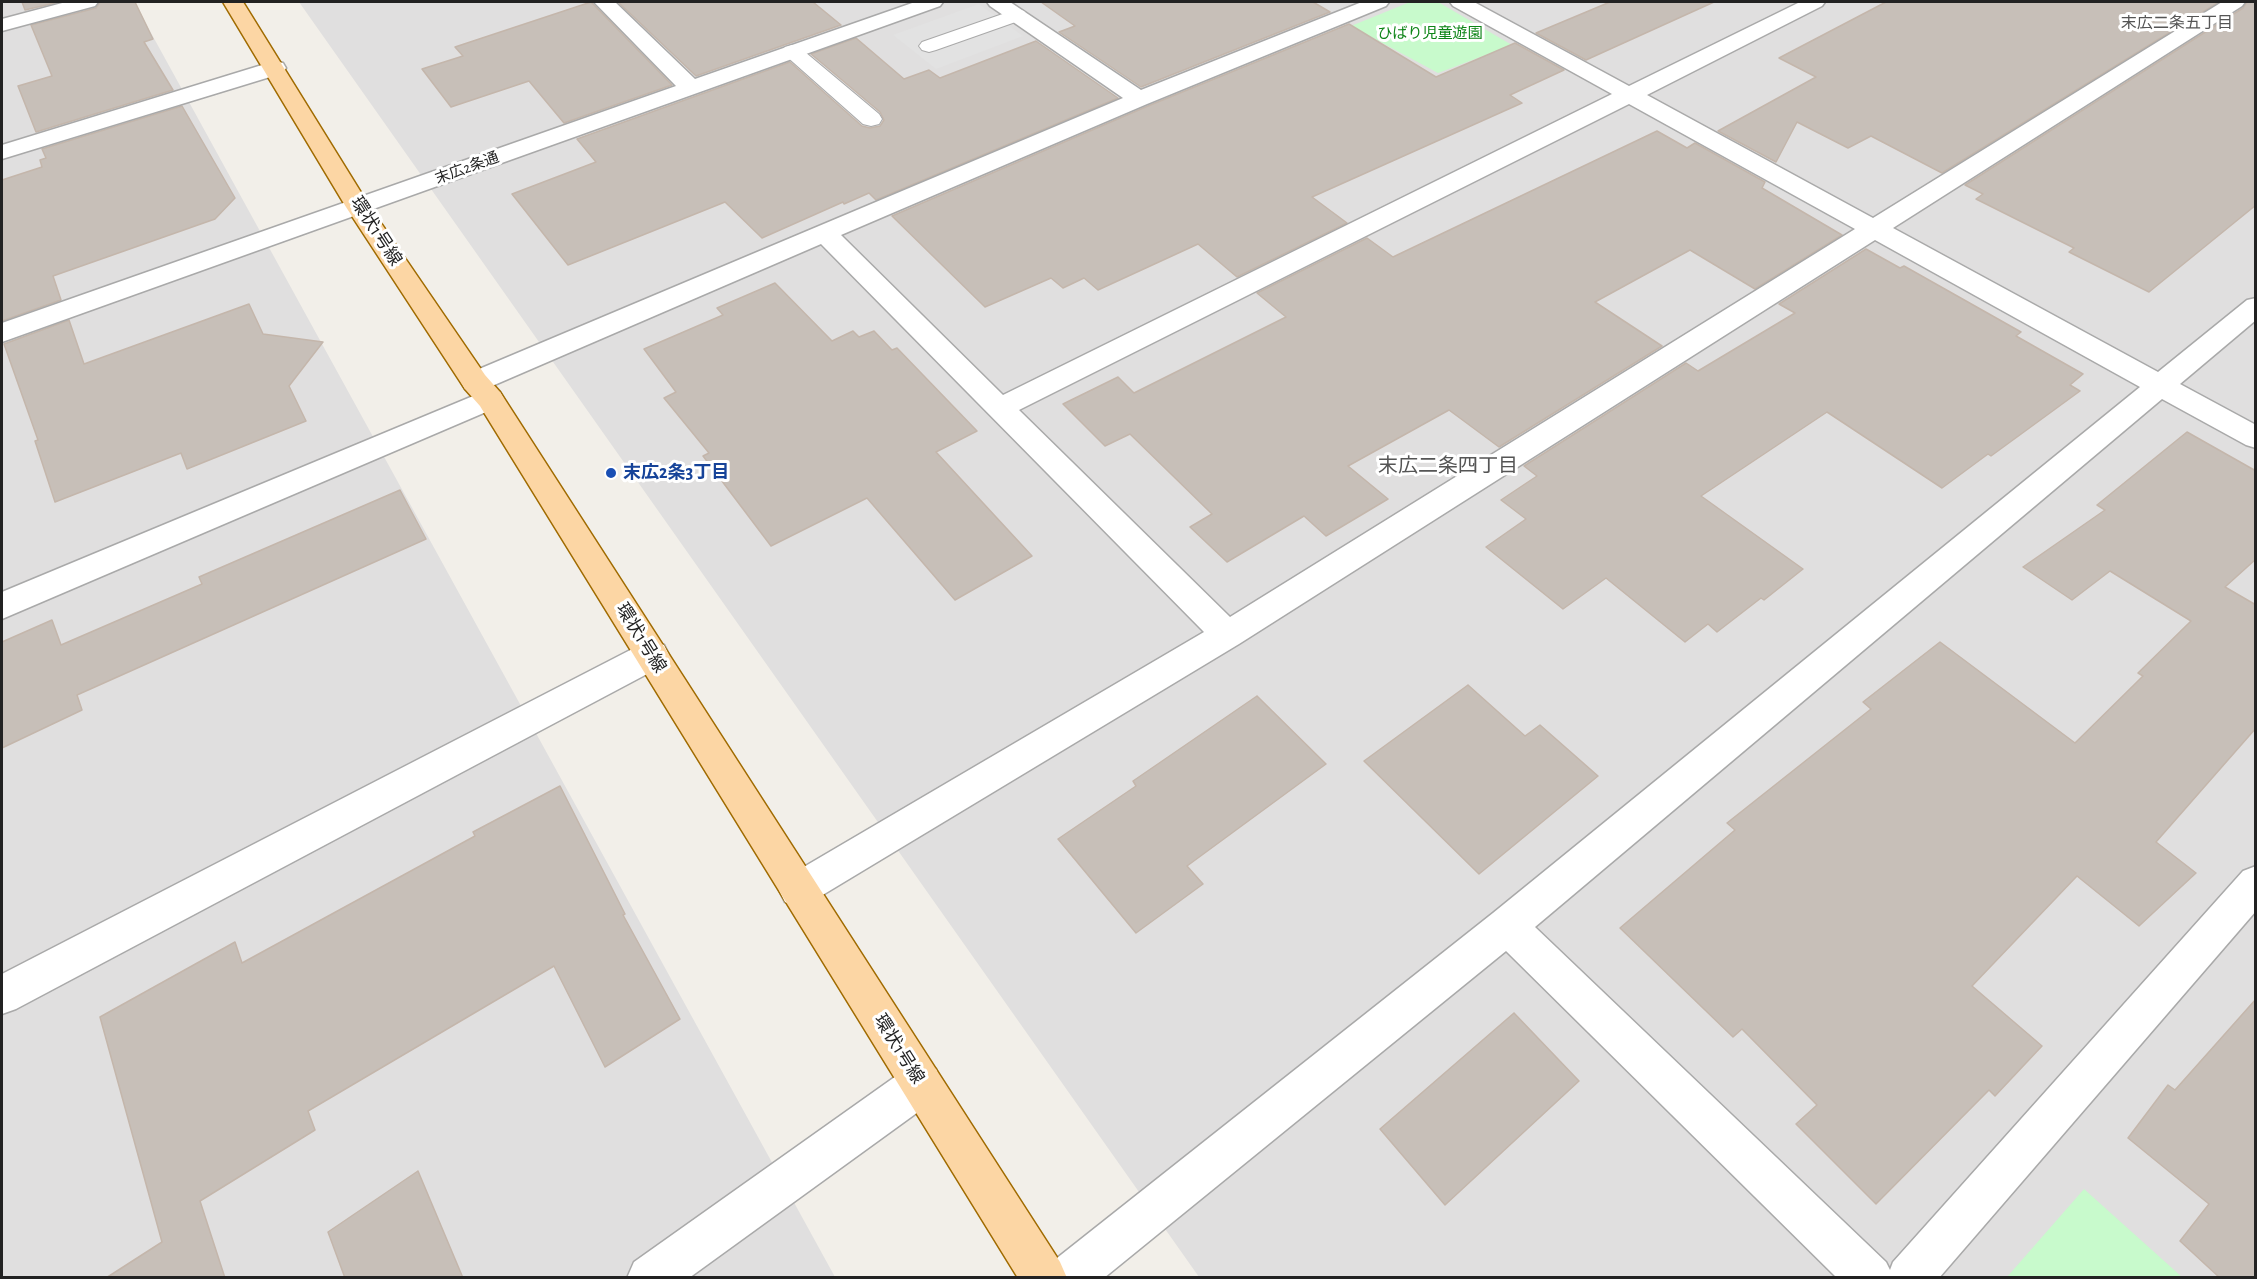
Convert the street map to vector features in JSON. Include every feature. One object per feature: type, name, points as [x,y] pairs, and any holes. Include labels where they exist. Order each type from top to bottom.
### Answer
[{"type":"main road","name":"環状1号線","points":[[233,2],[358,207],[482,390],[652,655],[1044,1278]]},
{"type":"street","points":[[2,25],[88,2]]},
{"type":"street","points":[[604,2],[691,88]]},
{"type":"street","points":[[998,2],[1138,99]]},
{"type":"street","points":[[2,606],[825,234],[1138,99],[1379,2]]},
{"type":"street","points":[[1460,2],[2256,438]]},
{"type":"street","points":[[1000,408],[1815,2]]},
{"type":"street","points":[[798,890],[1227,635],[2235,2]]},
{"type":"street","name":"末広2条通","points":[[2,333],[691,88],[916,4]]},
{"type":"street","points":[[2,152],[275,68]]},
{"type":"street","points":[[825,234],[1227,635]]},
{"type":"street","points":[[1068,1278],[1507,926],[2256,306]]},
{"type":"street","points":[[2,995],[652,655]]},
{"type":"street","points":[[1909,1278],[2256,883]]},
{"type":"street","points":[[1507,926],[1870,1278]]},
{"type":"street","points":[[650,1278],[921,1084]]},
{"type":"lane","points":[[929,46],[1017,15]]},
{"type":"lane","points":[[792,51],[871,118]]},
{"type":"shaded area","points":[[2,2],[134,2],[835,1277],[2,1278]]},
{"type":"shaded area","points":[[299,2],[2255,2],[2255,1277],[1199,1277]]},
{"type":"shaded area","points":[[979,4],[1023,36],[936,69],[893,35]]},
{"type":"green space","name":"ひばり児童遊園","points":[[1410,2],[1438,2],[1512,45],[1438,73],[1351,26]]},
{"type":"green space","points":[[2084,1189],[2182,1277],[2007,1277]]},
{"type":"building","points":[[22,2],[59,2],[25,10]]},
{"type":"building","points":[[100,2],[135,2],[153,39],[144,42],[173,90],[36,132],[18,86],[52,76],[31,25],[96,8]]},
{"type":"building","points":[[591,2],[672,85],[564,123],[529,81],[451,107],[422,69],[463,56],[455,47]]},
{"type":"building","points":[[618,2],[813,2],[841,25],[696,76]]},
{"type":"building","points":[[1041,2],[1313,2],[1330,12],[1141,87],[1059,32],[1075,26]]},
{"type":"building","points":[[1610,2],[1714,2],[1586,60],[1536,33]]},
{"type":"building","points":[[1886,2],[2219,2],[1942,173],[1871,136],[1848,148],[1797,122],[1776,162],[1718,131],[1816,77],[1779,58]]},
{"type":"building","points":[[2247,2],[2256,2],[2256,205],[2149,292],[2069,252],[2074,248],[1976,199],[1983,194],[1965,185],[2243,8]]},
{"type":"building","points":[[1349,24],[1436,77],[1515,43],[1564,70],[1510,95],[1522,103],[1312,197],[1347,223],[1237,277],[1198,244],[1098,290],[1084,278],[1063,288],[1051,278],[985,307],[892,216],[1148,106]]},
{"type":"building","points":[[856,38],[904,79],[929,70],[940,78],[1036,41],[1118,98],[876,200],[869,193],[762,238],[725,202],[568,265],[512,194],[596,162],[577,139],[790,62],[862,126],[870,128],[880,126],[884,120],[880,112],[811,54]]},
{"type":"building","points":[[182,106],[235,198],[215,219],[53,276],[61,300],[2,321],[2,180],[42,167],[40,160],[46,158],[42,149]]},
{"type":"building","points":[[1657,131],[1687,148],[1695,143],[1765,182],[1762,188],[1842,235],[1755,289],[1690,250],[1595,302],[1662,346],[1499,447],[1449,410],[1348,466],[1388,499],[1326,536],[1304,516],[1227,562],[1190,527],[1212,514],[1130,434],[1105,446],[1063,404],[1118,377],[1134,393],[1286,317],[1257,293],[1367,238],[1393,257]]},
{"type":"building","points":[[1866,249],[1900,268],[1904,266],[2021,332],[2016,336],[2083,374],[2070,385],[2080,391],[1991,456],[1988,454],[1942,488],[1827,412],[1701,496],[1803,569],[1764,600],[1761,598],[1717,632],[1708,624],[1685,642],[1606,578],[1563,609],[1486,547],[1526,519],[1501,500],[1537,476],[1524,466],[1686,363],[1698,371],[1795,313],[1779,304]]},
{"type":"building","points":[[775,283],[832,341],[853,331],[859,337],[874,331],[892,350],[897,348],[977,431],[936,452],[1032,556],[955,600],[867,498],[771,546],[703,456],[709,453],[664,398],[676,392],[644,349],[723,315],[717,308]]},
{"type":"building","points":[[249,304],[263,334],[323,342],[289,386],[306,421],[187,469],[181,453],[55,502],[35,441],[38,440],[4,344],[69,320],[84,364]]},
{"type":"building","points":[[2187,432],[2256,471],[2256,559],[2225,587],[2256,605],[2256,728],[2156,842],[2196,873],[2139,926],[2077,876],[1972,986],[2042,1046],[1995,1096],[1989,1090],[1876,1204],[1796,1124],[1817,1105],[1742,1029],[1733,1037],[1620,928],[1735,830],[1727,823],[1871,709],[1863,702],[1940,642],[2075,743],[2143,676],[2138,673],[2191,621],[2110,571],[2072,600],[2023,567],[2105,510],[2097,505]]},
{"type":"building","points":[[400,490],[426,539],[77,695],[82,710],[2,748],[2,642],[52,620],[61,645],[202,584],[199,577]]},
{"type":"building","points":[[1468,685],[1525,736],[1540,725],[1598,776],[1479,874],[1364,761]]},
{"type":"building","points":[[1257,696],[1326,764],[1187,866],[1203,884],[1136,933],[1058,839],[1136,786],[1133,781]]},
{"type":"building","points":[[560,786],[625,914],[623,915],[680,1019],[605,1067],[554,966],[308,1111],[315,1130],[200,1201],[225,1278],[106,1278],[162,1242],[100,1017],[235,942],[242,963],[475,836],[473,832]]},
{"type":"building","points":[[2256,999],[2256,1278],[2220,1278],[2180,1241],[2209,1204],[2128,1138],[2168,1085],[2175,1090]]},
{"type":"building","points":[[1514,1013],[1579,1081],[1445,1205],[1380,1129]]},
{"type":"building","points":[[418,1171],[463,1278],[345,1278],[328,1232]]},
{"type":"place","name":"末広2条3丁目","points":[[611,473]]},
{"type":"district","name":"末広二条五丁目","points":[[2177,23]]},
{"type":"district","name":"末広二条四丁目","points":[[1448,466]]}]
